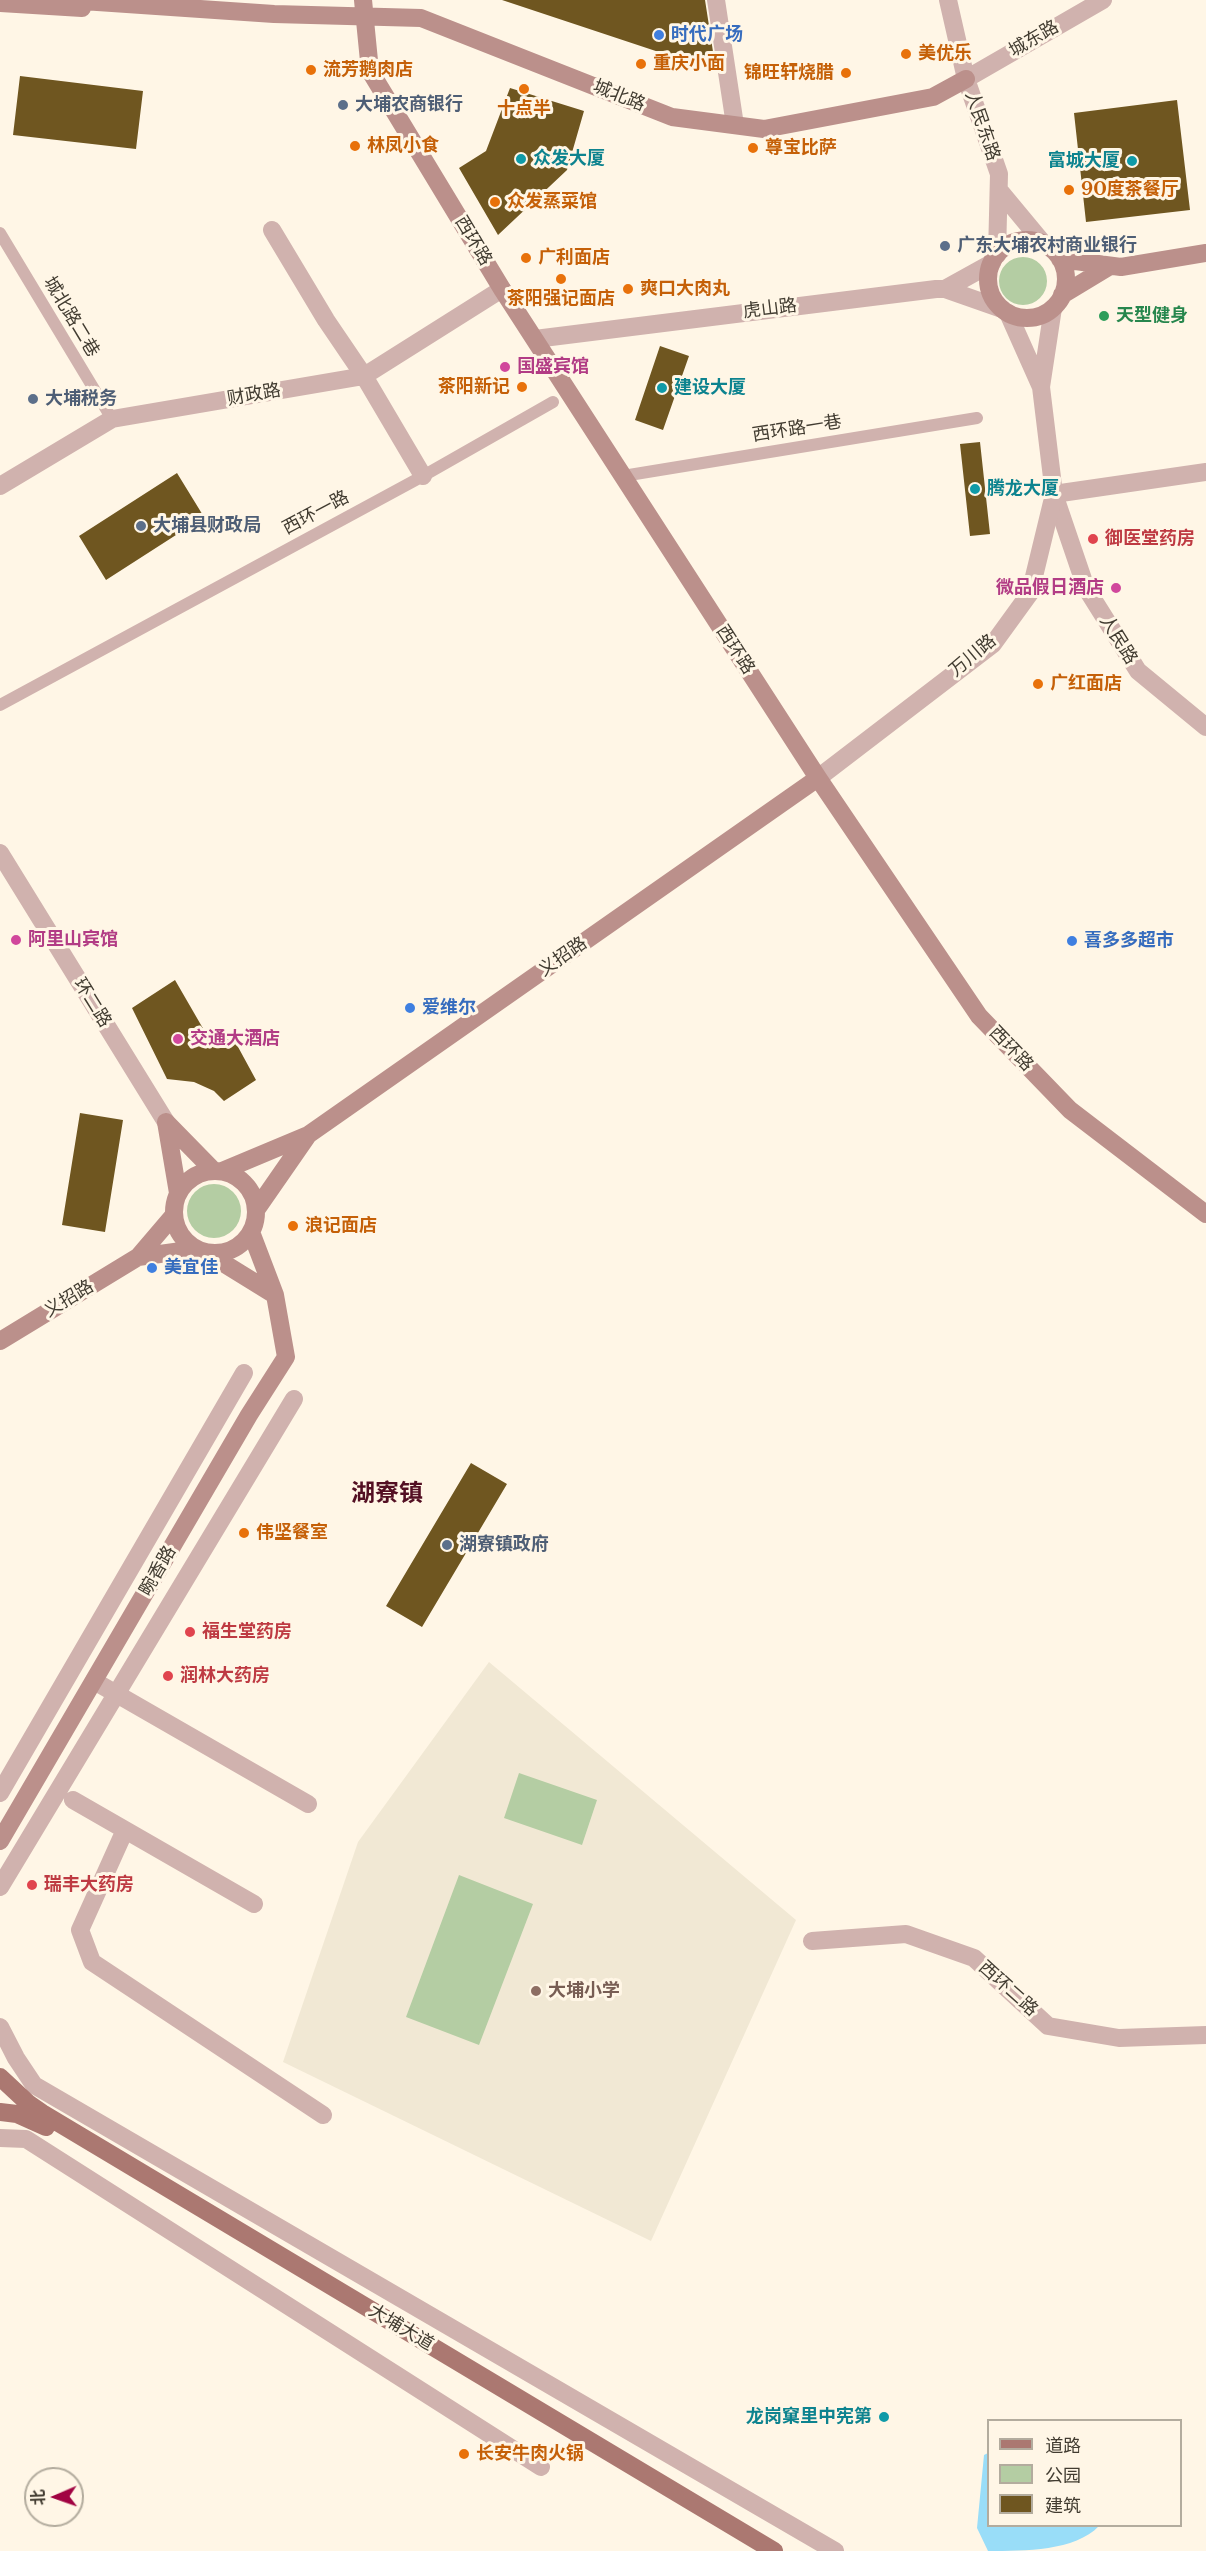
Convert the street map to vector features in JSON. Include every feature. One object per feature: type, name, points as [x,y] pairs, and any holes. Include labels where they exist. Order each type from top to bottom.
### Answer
[{"type":"main road","name":"城北路","points":[[68,0],[274,14],[363,7],[421,18],[672,117],[765,129],[933,97],[966,79]]},
{"type":"main road","name":"城北路","points":[[0,3],[267,20],[274,14]]},
{"type":"main road","name":"西环路","points":[[363,7],[370,71],[502,289],[818,778],[979,1016],[1070,1110],[1206,1214]]},
{"type":"main road","points":[[1057,302],[1066,282],[1060,259],[1052,249],[1034,240],[1016,242],[1007,245],[994,259],[989,285],[994,299],[1005,311],[1028,318],[1043,315],[1057,302],[1110,266]]},
{"type":"main road","points":[[1060,259],[1121,267],[1206,254]]},
{"type":"main road","name":"义招路","points":[[308,1135],[818,778]]},
{"type":"main road","points":[[138,1257],[201,1251],[225,1252],[237,1247],[251,1232],[256,1210],[255,1201],[249,1189],[240,1179],[218,1171],[166,1122]]},
{"type":"main road","points":[[166,1122],[178,1193]]},
{"type":"main road","points":[[275,1295],[201,1251],[180,1235],[173,1216],[175,1197],[192,1177],[218,1171],[308,1135]]},
{"type":"main road","points":[[256,1210],[308,1135]]},
{"type":"main road","points":[[138,1257],[173,1216]]},
{"type":"main road","name":"畹香路","points":[[0,1841],[249,1415],[286,1357],[275,1295],[251,1232]]},
{"type":"main road","name":"义招路","points":[[0,1341],[138,1257]]},
{"type":"main road","points":[[0,2077],[15,2110]]},
{"type":"main road","name":"大埔大道","points":[[15,2110],[759,2551]]},
{"type":"main road","name":"大埔大道","points":[[15,2110],[774,2551]]},
{"type":"street","points":[[716,0],[735,125]]},
{"type":"street","name":"人民东路","points":[[948,0],[966,79],[999,174],[994,259]]},
{"type":"street","name":"城东路","points":[[966,79],[1103,0]]},
{"type":"street","points":[[999,190],[1043,243]]},
{"type":"street","points":[[272,230],[326,320],[364,376],[423,476]]},
{"type":"street","points":[[945,289],[994,259]]},
{"type":"street","name":"财政路","points":[[0,486],[112,419],[364,376],[502,289]]},
{"type":"street","name":"虎山路","points":[[535,339],[945,289],[1005,311]]},
{"type":"street","points":[[1057,302],[1041,387],[1054,494],[1206,472]]},
{"type":"street","points":[[1005,311],[1041,387]]},
{"type":"street","name":"人民路","points":[[1054,494],[1086,588],[1138,671],[1206,727]]},
{"type":"street","name":"万川路","points":[[818,778],[993,644],[1030,593],[1054,494]]},
{"type":"street","name":"环二路","points":[[0,853],[166,1122]]},
{"type":"street","points":[[0,1793],[244,1373]]},
{"type":"street","points":[[0,1887],[294,1399]]},
{"type":"street","points":[[94,1681],[308,1804]]},
{"type":"street","points":[[73,1800],[254,1904]]},
{"type":"street","points":[[125,1830],[80,1930],[92,1962],[323,2115]]},
{"type":"street","name":"西环二路","points":[[812,1941],[906,1934],[974,1958],[1048,2026],[1119,2038],[1206,2035]]},
{"type":"street","points":[[0,2027],[16,2058],[34,2085],[835,2551]]},
{"type":"street","points":[[0,2138],[26,2139],[541,2467]]},
{"type":"lane","name":"城北路二巷","points":[[0,233],[112,419]]},
{"type":"lane","name":"西环一路","points":[[0,705],[423,476],[553,402]]},
{"type":"lane","name":"西环路一巷","points":[[623,476],[977,418]]},
{"type":"shaded area","name":"大埔小学","points":[[489,1662],[796,1920],[651,2241],[283,2062],[358,1842]]},
{"type":"green space","points":[[1023,257],[1040,264],[1047,281],[1040,298],[1023,305],[1006,298],[999,281],[1006,264]]},
{"type":"green space","points":[[214,1184],[224,1186],[233,1192],[239,1201],[241,1211],[239,1221],[233,1230],[224,1236],[214,1238],[204,1236],[195,1230],[189,1221],[187,1211],[189,1201],[195,1192],[204,1186]]},
{"type":"green space","points":[[519,1773],[597,1800],[582,1845],[504,1818]]},
{"type":"green space","points":[[459,1875],[533,1904],[479,2045],[406,2017]]},
{"type":"water","points":[[987,2454],[987,2527],[1098,2527],[1089,2534],[1063,2545],[1033,2550],[988,2551],[977,2528],[984,2455]]},
{"type":"building","name":"时代广场","points":[[502,0],[705,0],[716,71]]},
{"type":"building","points":[[20,76],[143,91],[136,149],[13,135]]},
{"type":"building","name":"众发大厦","points":[[510,88],[584,111],[567,170],[498,235],[459,168],[486,151]]},
{"type":"building","name":"富城大厦","points":[[1177,100],[1190,210],[1086,222],[1074,113]]},
{"type":"building","name":"建设大厦","points":[[660,346],[689,356],[663,430],[635,420]]},
{"type":"building","name":"腾龙大厦","points":[[980,442],[990,534],[970,536],[960,444]]},
{"type":"building","name":"大埔县财政局","points":[[177,473],[204,517],[106,580],[79,536]]},
{"type":"building","name":"交通大酒店","points":[[175,980],[212,1044],[231,1034],[256,1080],[224,1101],[214,1091],[194,1082],[167,1079],[132,1008]]},
{"type":"building","points":[[80,1113],[123,1120],[105,1232],[62,1225]]},
{"type":"building","name":"湖寮镇政府","points":[[471,1463],[507,1484],[422,1627],[386,1606]]},
{"type":"place","name":"时代广场","points":[[659,35]]},
{"type":"place","name":"美优乐","points":[[906,54]]},
{"type":"place","name":"重庆小面","points":[[641,64]]},
{"type":"place","name":"流芳鹅肉店","points":[[311,70]]},
{"type":"place","name":"锦旺轩烧腊","points":[[846,73]]},
{"type":"place","name":"十点半","points":[[524,89]]},
{"type":"place","name":"大埔农商银行","points":[[343,105]]},
{"type":"place","name":"林凤小食","points":[[355,146]]},
{"type":"place","name":"尊宝比萨","points":[[753,148]]},
{"type":"place","name":"众发大厦","points":[[521,159]]},
{"type":"place","name":"富城大厦","points":[[1132,161]]},
{"type":"place","name":"90度茶餐厅","points":[[1069,190]]},
{"type":"place","name":"众发蒸菜馆","points":[[495,202]]},
{"type":"place","name":"广东大埔农村商业银行","points":[[945,246]]},
{"type":"place","name":"广利面店","points":[[526,258]]},
{"type":"place","name":"茶阳强记面店","points":[[561,279]]},
{"type":"place","name":"爽口大肉丸","points":[[628,289]]},
{"type":"place","name":"天型健身","points":[[1104,316]]},
{"type":"place","name":"国盛宾馆","points":[[505,367]]},
{"type":"place","name":"茶阳新记","points":[[522,387]]},
{"type":"place","name":"建设大厦","points":[[662,388]]},
{"type":"place","name":"大埔税务","points":[[33,399]]},
{"type":"place","name":"腾龙大厦","points":[[975,489]]},
{"type":"place","name":"大埔县财政局","points":[[141,526]]},
{"type":"place","name":"御医堂药房","points":[[1093,539]]},
{"type":"place","name":"微品假日酒店","points":[[1116,588]]},
{"type":"place","name":"广红面店","points":[[1038,684]]},
{"type":"place","name":"阿里山宾馆","points":[[16,940]]},
{"type":"place","name":"喜多多超市","points":[[1072,941]]},
{"type":"place","name":"爱维尔","points":[[410,1008]]},
{"type":"place","name":"交通大酒店","points":[[178,1039]]},
{"type":"place","name":"浪记面店","points":[[293,1226]]},
{"type":"place","name":"美宜佳","points":[[152,1268]]},
{"type":"place","name":"伟坚餐室","points":[[244,1533]]},
{"type":"place","name":"湖寮镇政府","points":[[447,1545]]},
{"type":"place","name":"福生堂药房","points":[[190,1632]]},
{"type":"place","name":"润林大药房","points":[[168,1676]]},
{"type":"place","name":"瑞丰大药房","points":[[32,1885]]},
{"type":"place","name":"大埔小学","points":[[536,1991]]},
{"type":"place","name":"龙岗窠里中宪第","points":[[884,2417]]},
{"type":"place","name":"长安牛肉火锅","points":[[464,2454]]},
{"type":"district","name":"湖寮镇","points":[[387,1494]]}]
